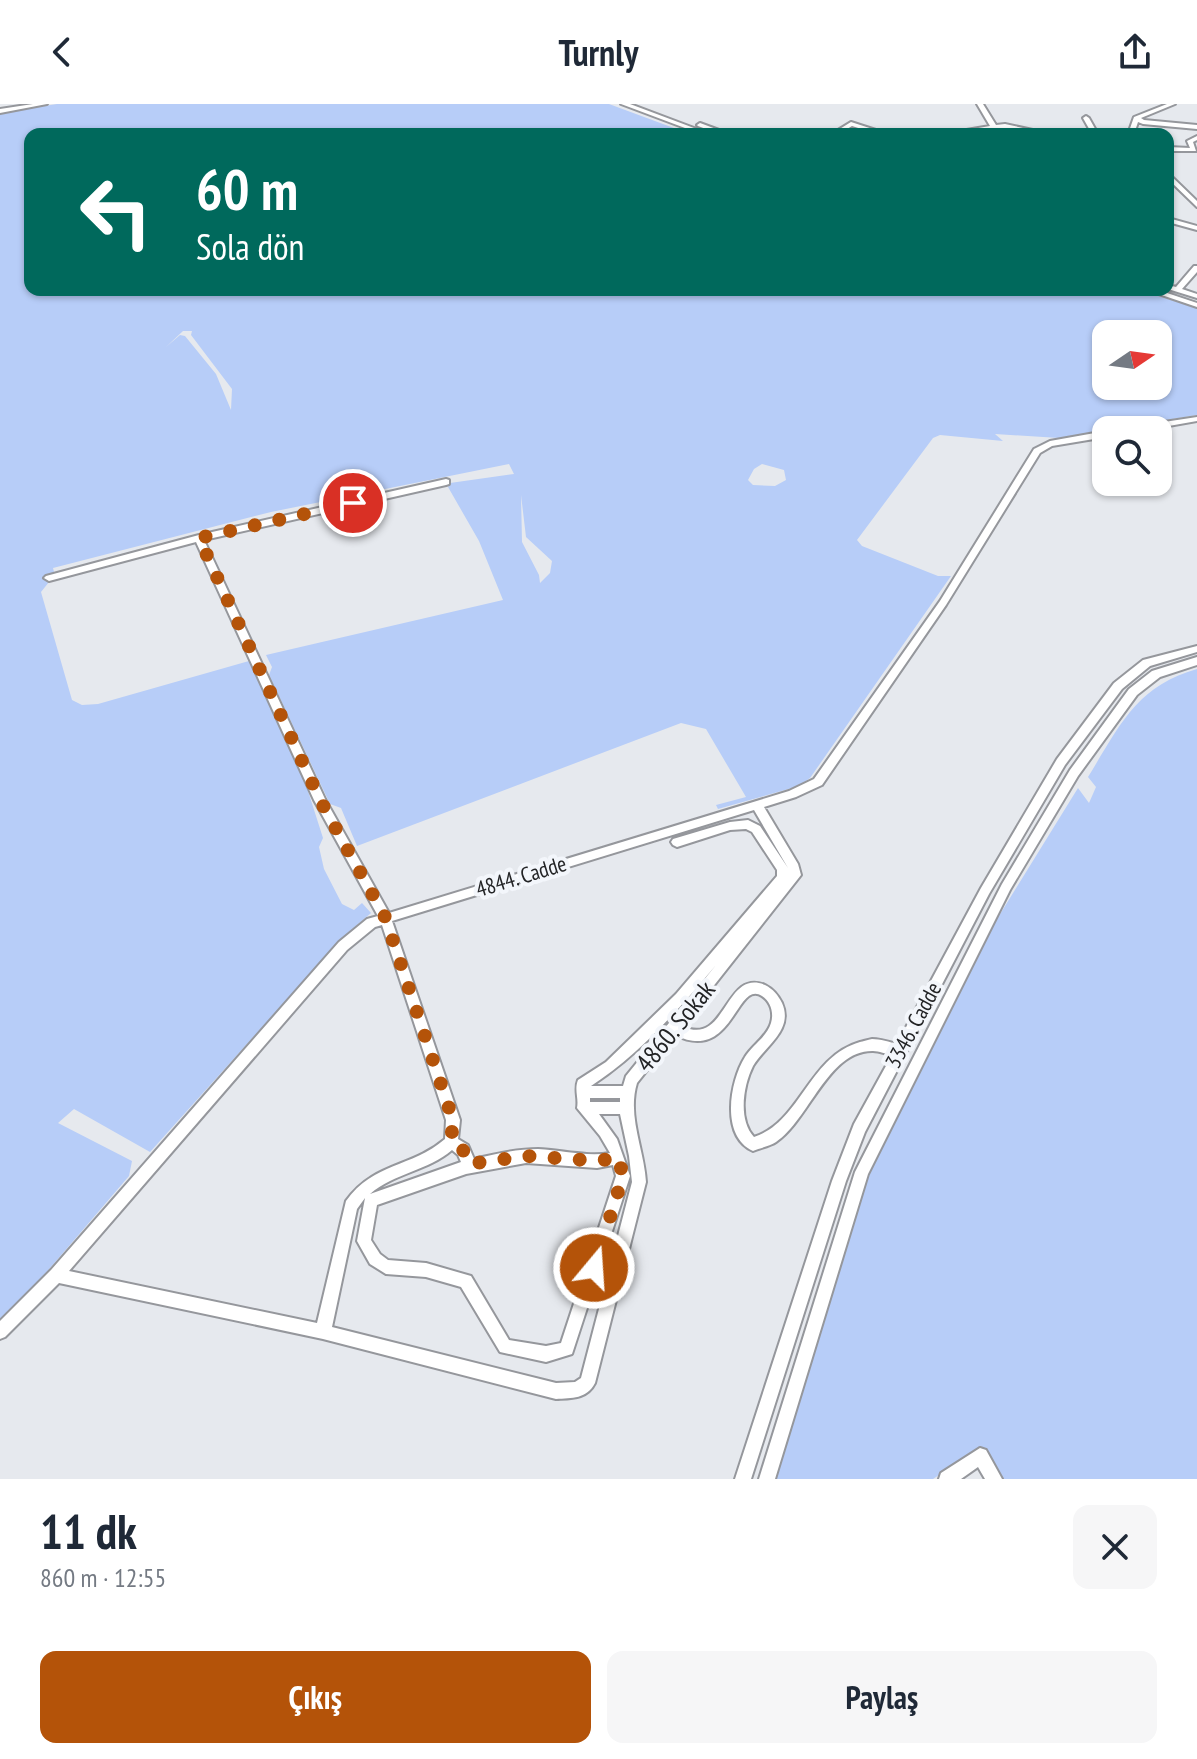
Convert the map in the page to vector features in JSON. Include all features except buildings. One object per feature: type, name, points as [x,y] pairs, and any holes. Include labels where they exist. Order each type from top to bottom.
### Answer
[{"type":"street","points":[[0,111],[44,104]]},
{"type":"street","points":[[624,104],[690,128]]},
{"type":"street","points":[[643,104],[709,128]]},
{"type":"street","points":[[980,104],[994,127]]},
{"type":"street","points":[[1135,128],[1140,120],[1172,104]]},
{"type":"street","points":[[1086,115],[1092,128]]},
{"type":"street","points":[[1140,120],[1197,127]]},
{"type":"street","points":[[1140,120],[1167,128]]},
{"type":"street","points":[[845,128],[851,124],[864,128]]},
{"type":"street","points":[[987,128],[1025,128]]},
{"type":"street","points":[[1193,152],[1190,141],[1197,138]]},
{"type":"street","points":[[1174,181],[1197,205]]},
{"type":"street","points":[[1174,222],[1197,228]]},
{"type":"street","points":[[1177,290],[1197,268]]},
{"type":"street","points":[[1174,289],[1197,296]]},
{"type":"street","points":[[1169,296],[1197,305]]},
{"type":"street","points":[[1172,423],[1197,419]]},
{"type":"street","name":"4844. Cadde","points":[[0,1332],[56,1275],[343,946],[371,923],[804,790],[823,776],[943,603],[1037,451],[1050,444],[1092,436]]},
{"type":"street","points":[[49,578],[199,538],[446,482]]},
{"type":"street","points":[[56,1275],[323,1332],[351,1206],[357,1193],[383,1175],[432,1157],[451,1142],[453,1120],[385,917],[320,800],[199,538]]},
{"type":"street","name":"3346. Cadde","points":[[743,1479],[839,1181],[859,1129],[985,891],[1061,762],[1118,686],[1147,663],[1197,649]]},
{"type":"street","name":"3346. Cadde","points":[[767,1479],[862,1172],[1006,887],[1074,773],[1133,692],[1156,674],[1197,661]]},
{"type":"street","name":"4860. Sokak","points":[[323,1332],[556,1391],[578,1390],[587,1383],[639,1182],[639,1159],[625,1108],[625,1092],[631,1080],[792,882],[794,867],[757,805]]},
{"type":"street","points":[[618,1157],[599,1161],[527,1156],[469,1164],[371,1200],[364,1241],[375,1259],[386,1267],[426,1270],[466,1281],[505,1347],[556,1354],[564,1352],[572,1340],[623,1176],[618,1157],[612,1141],[584,1108],[582,1092],[590,1076],[611,1066],[680,998],[783,877],[783,869],[756,829],[748,824],[730,826],[677,842]]},
{"type":"street","points":[[673,1028],[689,1036],[705,1036],[717,1028],[750,988],[762,989],[773,998],[779,1012],[776,1028],[752,1057],[737,1096],[743,1135],[753,1144],[767,1141],[777,1132],[814,1083],[846,1054],[862,1046],[880,1043],[899,1050]]},
{"type":"street","points":[[582,1092],[625,1092]]},
{"type":"street","points":[[584,1108],[625,1108]]},
{"type":"street","points":[[451,1142],[463,1150],[469,1164]]},
{"type":"street","points":[[947,1479],[980,1456],[994,1479]]},
{"type":"shaded area","points":[[57,104],[609,104],[674,128],[24,128],[24,296],[1158,296],[1197,308],[1197,415],[1172,419],[1172,416],[1092,416],[1092,432],[1059,438],[995,434],[1003,441],[940,435],[933,438],[857,540],[862,546],[938,576],[951,576],[810,778],[799,786],[718,809],[716,805],[746,797],[706,729],[681,723],[357,846],[341,808],[330,804],[269,675],[272,667],[266,655],[503,600],[479,541],[448,487],[450,483],[514,474],[509,464],[271,512],[53,568],[54,572],[43,578],[49,582],[41,592],[72,700],[82,705],[98,704],[249,661],[301,769],[323,838],[319,847],[324,869],[342,904],[354,910],[362,903],[371,913],[343,937],[150,1152],[74,1109],[58,1123],[132,1161],[129,1176],[21,1302],[0,1321],[0,113]],"holes":[[[183,331],[192,331],[191,335],[232,389],[231,410],[216,374],[185,336],[180,335],[166,347]],[[762,464],[784,470],[786,480],[775,486],[753,485],[748,480],[754,469]],[[521,495],[526,537],[552,561],[550,573],[540,583],[522,542]]]},
{"type":"shaded area","points":[[1197,669],[1197,1479],[1000,1479],[981,1447],[933,1479],[772,1479],[852,1200],[958,982],[1078,788],[1089,803],[1096,787],[1088,777],[1120,725],[1144,697],[1159,686]]},
{"type":"route","points":[[353,503],[199,538],[320,800],[385,917],[453,1120],[451,1142],[463,1150],[469,1164],[527,1156],[563,1156],[599,1161],[618,1157],[623,1176],[594,1268]]}]
